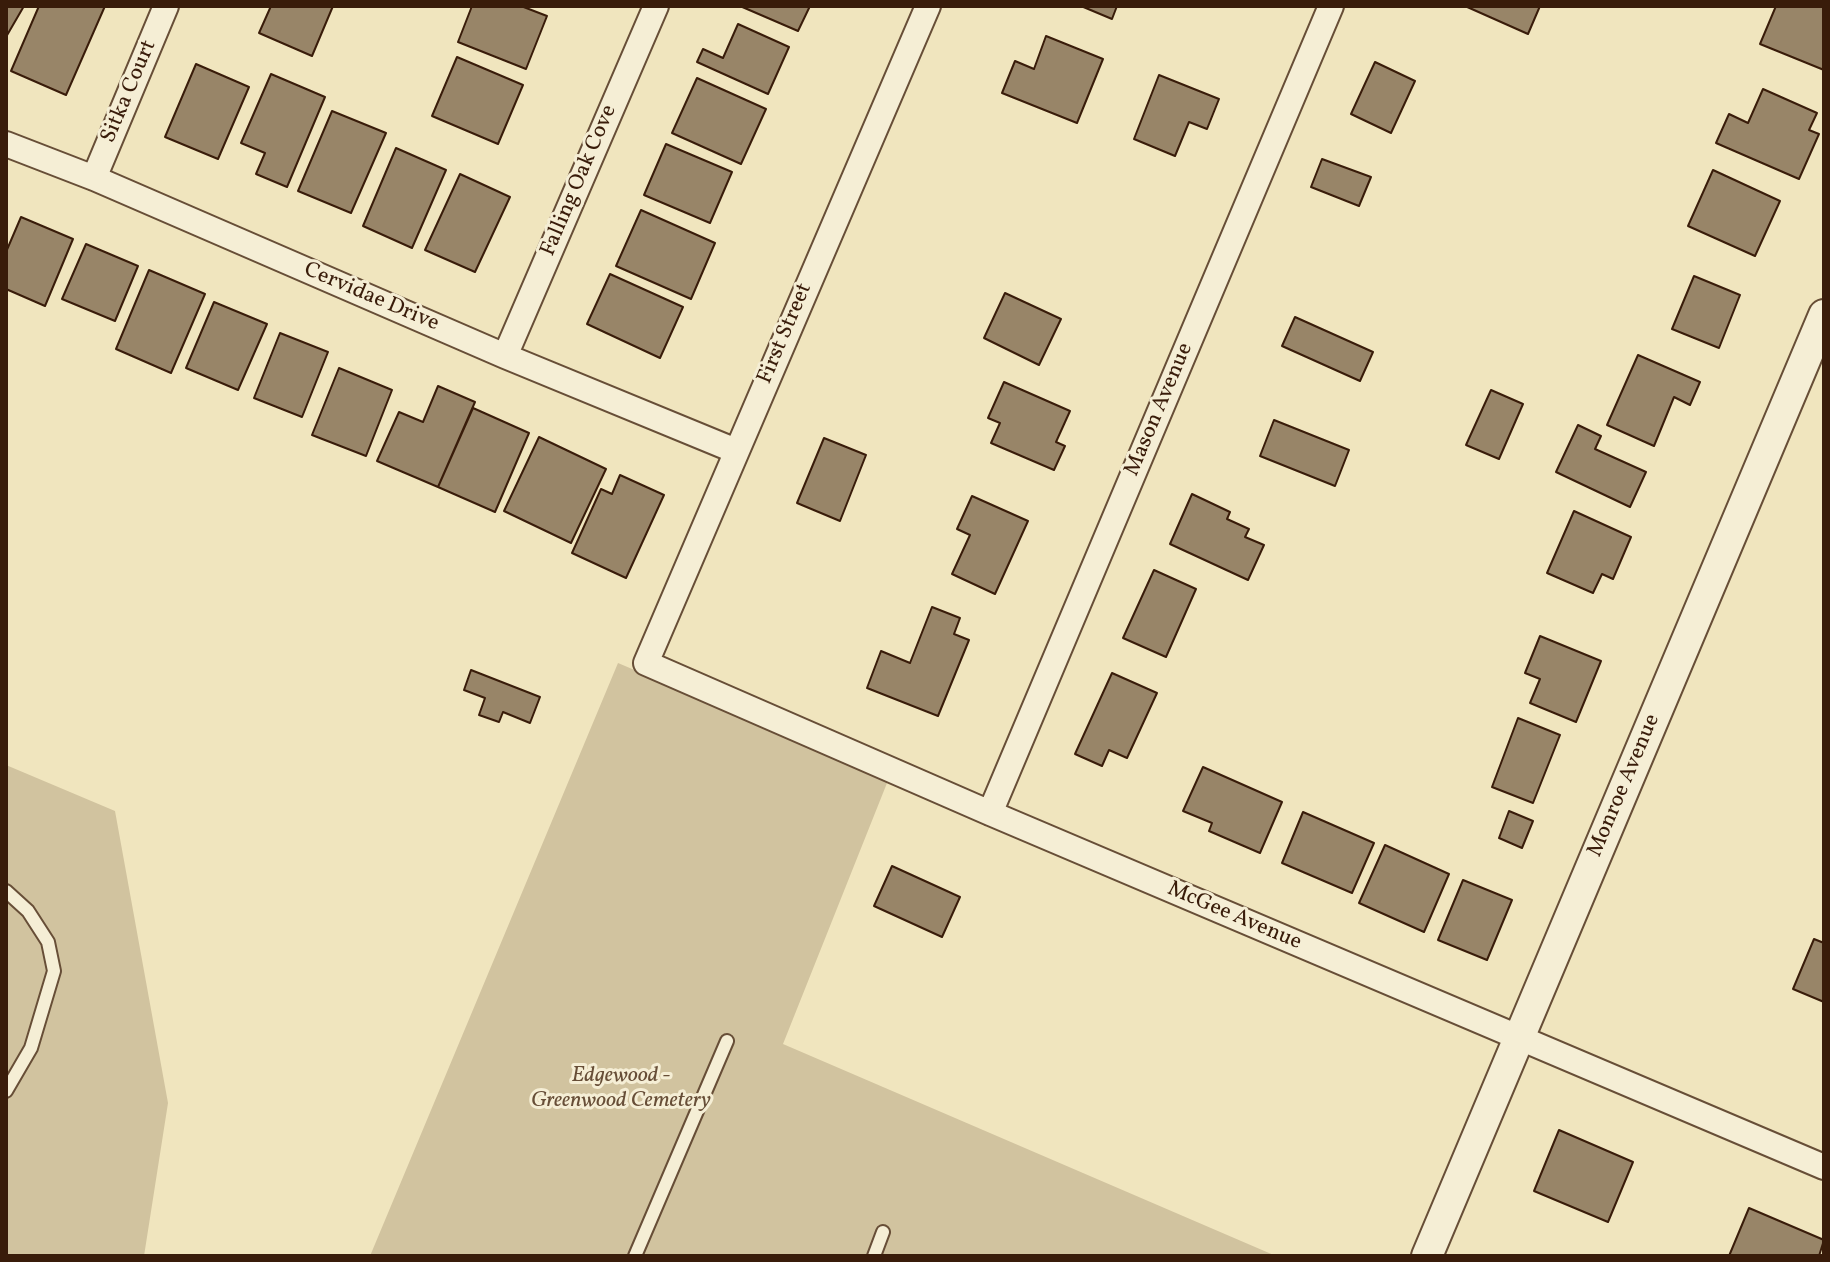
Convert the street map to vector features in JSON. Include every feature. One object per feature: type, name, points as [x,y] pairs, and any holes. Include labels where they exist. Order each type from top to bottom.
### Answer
[{"type":"street","name":"Sitka Court","points":[[94,178],[166,6]]},
{"type":"street","name":"Falling Oak Cove","points":[[505,356],[656,6]]},
{"type":"street","name":"First Street","points":[[646,663],[928,6]]},
{"type":"street","name":"Mason Avenue","points":[[990,813],[1331,6]]},
{"type":"street","name":"Cervidae Drive","points":[[6,144],[94,178],[505,356],[736,451]]},
{"type":"street","name":"Monroe Avenue","points":[[1427,1256],[1824,315]]},
{"type":"street","name":"McGee Avenue","points":[[646,663],[990,813],[1824,1167]]},
{"type":"lane","points":[[6,891],[28,911],[48,942],[54,971],[31,1048],[6,1091]]},
{"type":"lane","points":[[635,1256],[727,1041]]},
{"type":"lane","points":[[874,1256],[883,1232]]},
{"type":"green space","name":"Edgewood - Greenwood Cemetery","points":[[618,663],[889,778],[783,1044],[1276,1256],[370,1256]]},
{"type":"green space","points":[[6,765],[115,811],[168,1103],[144,1256],[6,1256]]},
{"type":"building","points":[[6,6],[24,6],[6,37]]},
{"type":"building","points":[[39,6],[105,6],[66,95],[11,71]]},
{"type":"building","points":[[271,6],[333,6],[312,56],[259,33]]},
{"type":"building","points":[[472,6],[521,6],[547,16],[526,69],[458,42]]},
{"type":"building","points":[[740,6],[810,6],[798,31]]},
{"type":"building","points":[[1081,6],[1117,6],[1112,19]]},
{"type":"building","points":[[1465,6],[1540,6],[1528,34]]},
{"type":"building","points":[[1776,6],[1824,6],[1824,70],[1760,44]]},
{"type":"building","points":[[738,24],[789,47],[768,94],[697,62],[703,49],[723,58]]},
{"type":"building","points":[[1046,36],[1103,59],[1077,123],[1002,93],[1015,61],[1034,69]]},
{"type":"building","points":[[457,57],[523,85],[498,144],[432,116]]},
{"type":"building","points":[[1375,62],[1415,81],[1391,133],[1351,114]]},
{"type":"building","points":[[196,64],[249,87],[218,159],[165,137]]},
{"type":"building","points":[[271,74],[325,97],[287,187],[256,174],[265,153],[241,143]]},
{"type":"building","points":[[1159,75],[1219,99],[1207,129],[1189,122],[1175,156],[1134,139]]},
{"type":"building","points":[[697,78],[766,109],[741,164],[672,133]]},
{"type":"building","points":[[1763,89],[1817,113],[1809,130],[1819,134],[1799,179],[1716,143],[1729,114],[1748,123]]},
{"type":"building","points":[[332,111],[386,133],[351,213],[298,191]]},
{"type":"building","points":[[666,144],[732,172],[710,223],[644,195]]},
{"type":"building","points":[[396,148],[446,170],[412,248],[363,226]]},
{"type":"building","points":[[1322,159],[1371,177],[1359,206],[1311,187]]},
{"type":"building","points":[[1713,170],[1780,201],[1755,256],[1688,226]]},
{"type":"building","points":[[460,174],[510,197],[475,272],[425,250]]},
{"type":"building","points":[[641,210],[715,243],[691,299],[616,266]]},
{"type":"building","points":[[21,217],[73,239],[45,306],[6,289],[6,252]]},
{"type":"building","points":[[86,244],[138,266],[115,321],[62,299]]},
{"type":"building","points":[[149,270],[205,294],[171,373],[116,349]]},
{"type":"building","points":[[610,274],[683,307],[660,358],[587,324]]},
{"type":"building","points":[[1694,276],[1740,295],[1719,348],[1672,329]]},
{"type":"building","points":[[1005,293],[1061,319],[1039,365],[984,338]]},
{"type":"building","points":[[214,302],[267,324],[238,390],[186,368]]},
{"type":"building","points":[[1295,317],[1373,352],[1360,381],[1282,346]]},
{"type":"building","points":[[280,333],[328,352],[302,417],[254,398]]},
{"type":"building","points":[[1638,355],[1700,382],[1690,405],[1674,397],[1654,446],[1607,425]]},
{"type":"building","points":[[339,368],[392,390],[366,456],[312,435]]},
{"type":"building","points":[[1004,382],[1070,411],[1056,442],[1065,446],[1054,470],[991,443],[1000,423],[988,418]]},
{"type":"building","points":[[438,386],[475,402],[438,487],[377,461],[399,412],[423,422]]},
{"type":"building","points":[[1491,390],[1523,404],[1499,459],[1466,445]]},
{"type":"building","points":[[473,408],[529,433],[495,512],[438,487]]},
{"type":"building","points":[[1274,420],[1349,450],[1335,486],[1260,456]]},
{"type":"building","points":[[1578,425],[1601,436],[1595,449],[1646,472],[1630,507],[1556,472]]},
{"type":"building","points":[[539,437],[606,469],[571,543],[504,511]]},
{"type":"building","points":[[824,438],[866,455],[840,521],[797,503]]},
{"type":"building","points":[[620,475],[664,495],[626,578],[572,553],[601,489],[612,494]]},
{"type":"building","points":[[1192,494],[1230,512],[1227,519],[1249,529],[1245,537],[1264,545],[1248,580],[1170,544]]},
{"type":"building","points":[[972,496],[1028,521],[995,594],[952,574],[970,535],[957,529]]},
{"type":"building","points":[[1574,511],[1631,537],[1613,579],[1602,574],[1593,593],[1547,573]]},
{"type":"building","points":[[1154,570],[1196,589],[1166,657],[1123,638]]},
{"type":"building","points":[[932,607],[960,618],[954,634],[969,640],[938,716],[867,688],[881,651],[910,663]]},
{"type":"building","points":[[1540,636],[1601,661],[1576,722],[1530,703],[1540,679],[1525,673]]},
{"type":"building","points":[[471,670],[540,697],[530,723],[503,712],[499,722],[479,715],[485,698],[464,690]]},
{"type":"building","points":[[1112,673],[1157,693],[1127,758],[1109,750],[1102,766],[1075,754]]},
{"type":"building","points":[[1518,718],[1560,735],[1533,803],[1492,787]]},
{"type":"building","points":[[1203,767],[1282,802],[1260,853],[1209,831],[1212,823],[1183,811]]},
{"type":"building","points":[[1509,811],[1533,821],[1522,848],[1499,838]]},
{"type":"building","points":[[1303,812],[1374,843],[1352,893],[1282,863]]},
{"type":"building","points":[[1385,845],[1449,874],[1424,932],[1359,903]]},
{"type":"building","points":[[892,866],[960,897],[942,937],[874,906]]},
{"type":"building","points":[[1463,880],[1512,900],[1487,960],[1438,940]]},
{"type":"building","points":[[1814,939],[1824,943],[1824,1002],[1793,989]]},
{"type":"building","points":[[1559,1130],[1633,1162],[1608,1222],[1534,1191]]},
{"type":"building","points":[[1749,1208],[1824,1240],[1819,1256],[1729,1256]]}]
